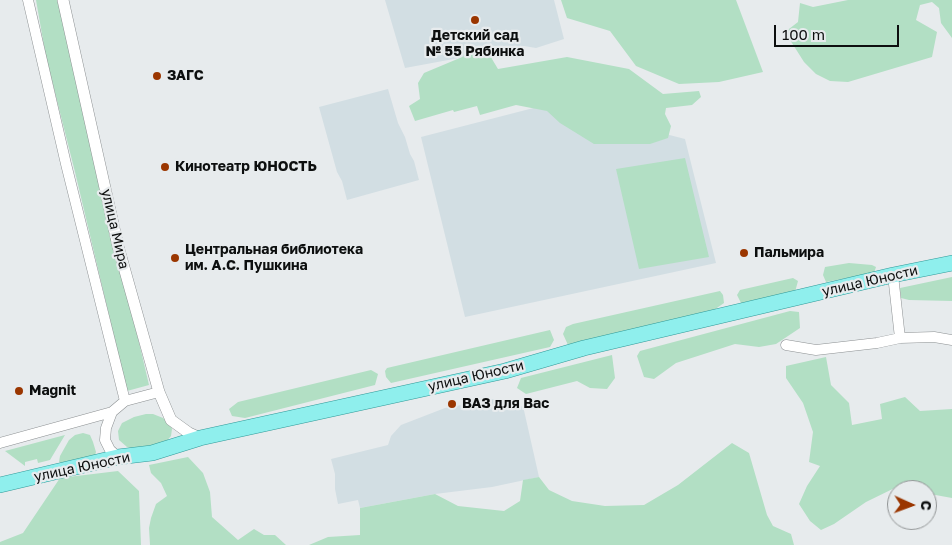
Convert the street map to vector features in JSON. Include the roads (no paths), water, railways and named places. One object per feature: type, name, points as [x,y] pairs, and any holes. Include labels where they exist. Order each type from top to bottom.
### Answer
[{"type":"main road","name":"улица Юности","points":[[0,485],[118,457],[152,453],[200,438],[504,371],[584,348],[893,275],[952,263]]},
{"type":"street","points":[[28,0],[66,164],[125,401]]},
{"type":"street","name":"улица Мира","points":[[63,0],[118,246],[158,392],[171,420],[189,433],[200,438]]},
{"type":"street","points":[[893,275],[900,338]]},
{"type":"street","points":[[786,345],[816,350],[877,343],[900,338],[934,337],[952,340]]},
{"type":"street","points":[[0,443],[112,412],[125,401],[158,392]]},
{"type":"street","points":[[112,412],[106,428],[105,440],[110,450],[118,457]]},
{"type":"place","name":"Детский сад № 55 Рябинка","points":[[475,20]]},
{"type":"place","name":"ЗАГС","points":[[157,76]]},
{"type":"place","name":"Кинотеатр ЮНОСТЬ","points":[[165,167]]},
{"type":"place","name":"Пальмира","points":[[744,253]]},
{"type":"place","name":"Центральная библиотека им. А.С. Пушкина","points":[[175,258]]},
{"type":"place","name":"Magnit","points":[[19,391]]},
{"type":"place","name":"ВАЗ для Вас","points":[[452,404]]}]
